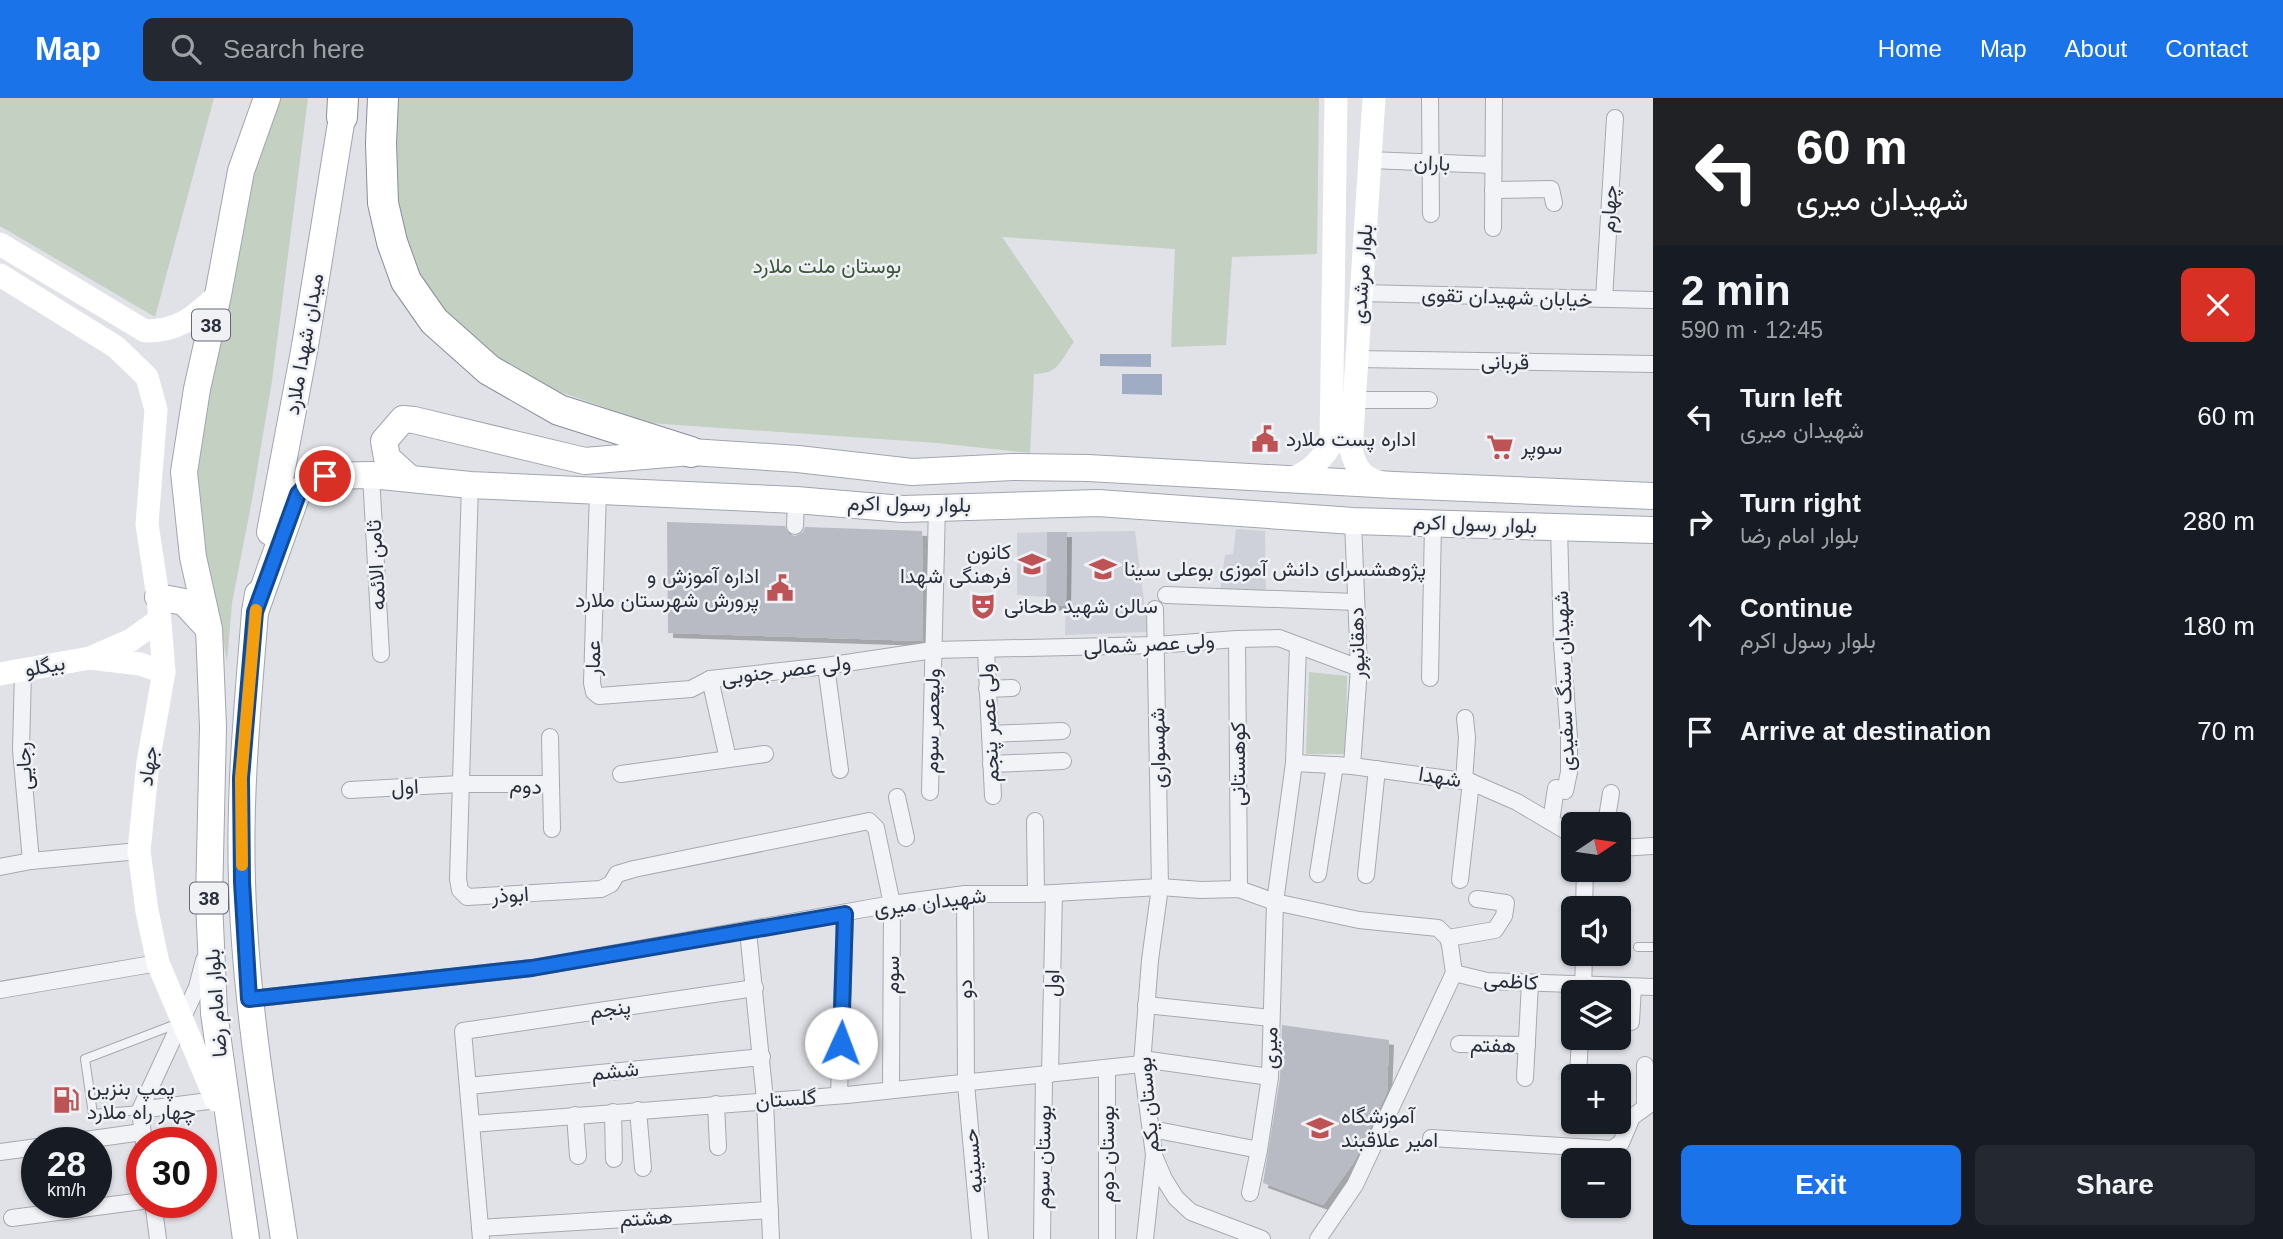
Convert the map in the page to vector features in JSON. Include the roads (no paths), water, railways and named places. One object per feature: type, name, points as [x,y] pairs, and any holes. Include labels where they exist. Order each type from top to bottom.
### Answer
[{"type":"highway","points":[[383,98],[383,203],[391,242],[406,281],[434,321],[489,370],[559,410],[691,452]]},
{"type":"main road","name":"38","points":[[193,557],[184,472],[197,388],[218,295],[241,171],[267,98]]},
{"type":"main road","name":"بلوار مرشدی","points":[[1336,98],[1332,340],[1341,448]]},
{"type":"main road","name":"بلوار مرشدی","points":[[1341,448],[1354,400],[1374,98]]},
{"type":"main road","name":"میدان شهدا ملارد","points":[[255,612],[305,346],[342,107]]},
{"type":"main road","points":[[0,244],[145,331],[172,329],[194,317],[218,295]]},
{"type":"main road","points":[[0,275],[44,301],[57,278]]},
{"type":"main road","points":[[1334,281],[1339,303],[1343,306],[1353,305],[1361,293]]},
{"type":"main road","name":"جهاد","points":[[44,301],[116,347],[147,377],[156,410],[146,524],[159,609],[164,673],[148,762],[139,851],[147,911],[158,963],[182,1022],[221,1099]]},
{"type":"main road","points":[[1332,340],[1340,322],[1345,321],[1350,323],[1357,349]]},
{"type":"main road","name":"بلوار رسول اکرم","points":[[408,477],[387,458],[384,440],[403,419],[585,461],[691,452],[798,458],[912,472],[1013,467],[1088,468],[1278,480],[1653,496]]},
{"type":"main road","points":[[1278,480],[1300,477],[1321,459],[1341,448],[1370,480],[1394,485]]},
{"type":"main road","points":[[1013,467],[1001,486],[1010,497],[1098,503]]},
{"type":"main road","points":[[903,509],[913,500],[917,488],[912,472]]},
{"type":"main road","name":"بلوار رسول اکرم","points":[[255,612],[298,494],[312,479],[325,476],[408,477],[471,485],[796,500],[903,509],[1098,503],[1353,521],[1653,530]]},
{"type":"main road","points":[[90,658],[131,640],[159,609],[193,557]]},
{"type":"main road","name":"بلوار امام رضا","points":[[193,557],[209,629],[213,727],[209,901],[214,1013],[221,1099],[246,1239]]},
{"type":"main road","points":[[159,609],[184,602],[209,629]]},
{"type":"main road","name":"بلوار امام رضا","points":[[255,612],[241,778],[242,882],[249,999],[284,1239]]},
{"type":"main road","points":[[90,658],[140,664],[164,673]]},
{"type":"main road","name":"بیگلو","points":[[0,674],[90,658]]},
{"type":"street","points":[[1430,98],[1432,214]]},
{"type":"street","points":[[1493,228],[1494,98]]},
{"type":"street","name":"چهارم","points":[[1604,299],[1615,118]]},
{"type":"street","name":"باران","points":[[1370,160],[1493,165]]},
{"type":"street","points":[[1493,190],[1551,189],[1554,203]]},
{"type":"street","name":"خیابان شهیدان تقوی","points":[[1361,293],[1653,300]]},
{"type":"street","name":"قربانی","points":[[1357,349],[1653,364]]},
{"type":"street","points":[[1354,400],[1429,400]]},
{"type":"street","name":"ثامن الائمه","points":[[372,475],[381,654]]},
{"type":"street","name":"ابوذر","points":[[471,485],[457,879],[460,890],[467,897],[601,889],[611,884],[617,874],[634,869],[869,821],[876,828]]},
{"type":"street","name":"عمار","points":[[598,491],[592,683],[594,692],[599,696]]},
{"type":"street","points":[[795,526],[796,500]]},
{"type":"street","name":"ولیعصر سوم","points":[[930,792],[937,506]]},
{"type":"street","name":"دهقانپور","points":[[1352,766],[1359,668],[1353,521]]},
{"type":"street","points":[[1430,678],[1433,523]]},
{"type":"street","name":"شهیدان سنگ سفیدی","points":[[1551,821],[1556,788],[1565,791],[1569,750],[1562,643],[1559,527]]},
{"type":"street","points":[[1166,595],[1356,602]]},
{"type":"street","name":"شهسواری","points":[[1155,609],[1160,887]]},
{"type":"street","name":"ولی عصر شمالی","points":[[933,650],[1156,645],[1279,638],[1359,668]]},
{"type":"street","name":"کوهستانی","points":[[1237,639],[1239,889]]},
{"type":"street","points":[[1275,902],[1294,762],[1298,646]]},
{"type":"street","name":"ولی عصر جنوبی","points":[[599,696],[691,689],[710,679],[933,650]]},
{"type":"street","name":"ولی عصر پنجم","points":[[986,650],[993,796]]},
{"type":"street","points":[[826,666],[840,770]]},
{"type":"street","name":"رجایی","points":[[23,670],[21,750],[32,861]]},
{"type":"street","points":[[710,679],[728,759]]},
{"type":"street","points":[[987,689],[1012,688]]},
{"type":"street","points":[[1460,880],[1467,782],[1465,718]]},
{"type":"street","points":[[989,734],[1062,731]]},
{"type":"street","points":[[550,737],[551,784]]},
{"type":"street","points":[[621,775],[765,754]]},
{"type":"street","points":[[991,764],[1063,761]]},
{"type":"street","name":"شهدا","points":[[1294,762],[1352,766],[1467,782],[1561,827]]},
{"type":"street","points":[[1318,874],[1335,765]]},
{"type":"street","points":[[1366,874],[1377,769]]},
{"type":"street","name":"دوم","points":[[460,784],[551,784],[552,829]]},
{"type":"street","name":"اول","points":[[350,790],[460,784]]},
{"type":"street","points":[[1608,812],[1611,793]]},
{"type":"street","points":[[892,904],[876,828],[904,830],[897,796]]},
{"type":"street","points":[[1035,821],[1036,894]]},
{"type":"street","points":[[1631,847],[1653,846]]},
{"type":"street","points":[[0,867],[32,861],[139,851]]},
{"type":"street","name":"شهیدان میری","points":[[249,999],[532,968],[892,904],[965,894],[1036,894],[1160,887],[1239,889],[1275,902],[1359,920],[1438,928],[1448,938]]},
{"type":"street","name":"بوستان یکم","points":[[1145,1239],[1154,1155],[1142,1062],[1150,960],[1160,887]]},
{"type":"street","name":"اول","points":[[1047,1074],[1054,892]]},
{"type":"street","name":"دو","points":[[965,894],[966,1084]]},
{"type":"street","points":[[1318,1239],[1355,1185],[1454,972],[1448,938],[1495,930],[1504,916],[1506,903],[1477,899]]},
{"type":"street","name":"میری","points":[[1251,1193],[1270,1077],[1275,902]]},
{"type":"street","name":"سوم","points":[[891,1089],[892,904]]},
{"type":"street","points":[[839,1095],[845,914]]},
{"type":"street","points":[[142,1127],[140,1110],[197,987],[211,930]]},
{"type":"street","points":[[748,931],[762,1057],[771,1239]]},
{"type":"street","points":[[0,990],[158,963]]},
{"type":"street","name":"کاظمی","points":[[1454,972],[1488,981],[1561,986]]},
{"type":"street","points":[[1525,1078],[1530,982]]},
{"type":"street","points":[[1631,1022],[1633,987]]},
{"type":"street","name":"کاظمی","points":[[1633,987],[1653,987]]},
{"type":"street","name":"پنجم","points":[[468,1086],[462,1034],[465,1029],[755,988]]},
{"type":"street","points":[[1146,1005],[1271,1018]]},
{"type":"street","name":"هفتم","points":[[1459,1044],[1527,1045]]},
{"type":"street","name":"ششم","points":[[468,1086],[762,1057]]},
{"type":"street","name":"گلستان","points":[[472,1124],[966,1084],[1107,1069],[1142,1062],[1270,1077]]},
{"type":"street","points":[[1431,1138],[1612,1149],[1622,1143],[1632,1117],[1649,1105],[1645,1065]]},
{"type":"street","name":"بوستان دوم","points":[[1107,1069],[1107,1239]]},
{"type":"street","name":"بوستان سوم","points":[[1042,1239],[1047,1074]]},
{"type":"street","name":"حسینیه","points":[[966,1084],[980,1239]]},
{"type":"street","points":[[468,1086],[481,1234]]},
{"type":"street","points":[[140,1110],[221,1099]]},
{"type":"street","points":[[716,1104],[718,1147]]},
{"type":"street","points":[[638,1110],[643,1168]]},
{"type":"street","points":[[613,1112],[614,1159]]},
{"type":"street","points":[[575,1115],[578,1156]]},
{"type":"street","points":[[1152,1129],[1259,1150]]},
{"type":"street","points":[[0,1152],[21,1149]]},
{"type":"street","points":[[1154,1155],[1176,1198],[1191,1212],[1262,1239]]},
{"type":"street","points":[[12,1218],[126,1203]]},
{"type":"street","name":"هشتم","points":[[481,1234],[769,1210]]},
{"type":"street","points":[[155,1218],[158,1239]]},
{"type":"lane","points":[[1638,947],[1653,947]]},
{"type":"lane","points":[[140,1110],[93,1114],[85,1059],[182,1022]]},
{"type":"water","points":[[1100,354],[1151,354],[1151,367],[1100,366]]},
{"type":"water","points":[[1122,374],[1162,374],[1162,395],[1122,394]]},
{"type":"place","name":"اداره پست ملارد","points":[[1265,439]]},
{"type":"place","name":"سوپر","points":[[1500,447]]},
{"type":"place","name":"کانون فرهنگی شهدا","points":[[1032,564]]},
{"type":"place","name":"پژوهشسرای دانش آموزی بوعلی سینا","points":[[1103,569]]},
{"type":"place","name":"اداره آموزش و پرورش شهرستان ملارد","points":[[780,588]]},
{"type":"place","name":"سالن شهید طحانی","points":[[983,606]]},
{"type":"place","name":"پمپ بنزین چهار راه ملارد","points":[[66,1100]]},
{"type":"place","name":"آموزشگاه امیر علاقبند","points":[[1320,1128]]},
{"type":"park label","name":"بوستان ملت ملارد","points":[[827,266]]}]
